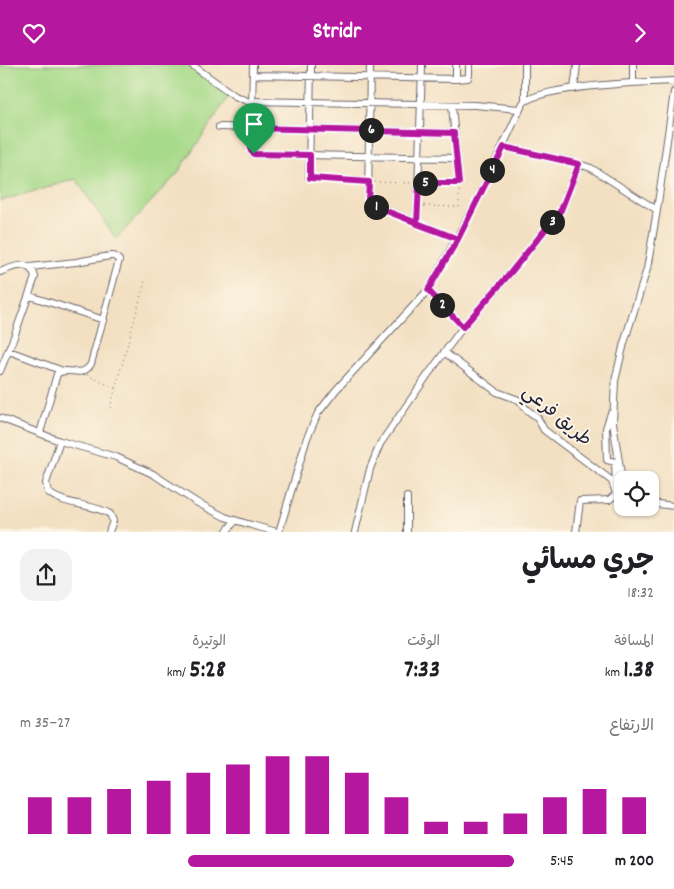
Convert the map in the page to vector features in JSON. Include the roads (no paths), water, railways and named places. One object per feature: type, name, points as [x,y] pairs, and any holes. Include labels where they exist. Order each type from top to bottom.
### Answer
[{"type":"street","points":[[193,65],[235,96],[244,100],[491,106],[519,109]]},
{"type":"street","points":[[253,65],[251,151],[253,154],[456,158]]},
{"type":"street","points":[[309,177],[311,65]]},
{"type":"street","points":[[370,65],[368,200],[371,205],[458,239]]},
{"type":"street","points":[[417,224],[422,65]]},
{"type":"street","points":[[456,65],[456,79]]},
{"type":"street","points":[[253,75],[456,79],[468,78],[469,65]]},
{"type":"street","points":[[525,65],[525,101]]},
{"type":"street","points":[[574,89],[577,65]]},
{"type":"street","points":[[633,65],[633,83]]},
{"type":"street","points":[[0,418],[60,441],[110,455],[135,465],[154,474],[196,502],[235,521],[278,531],[307,438],[318,413],[336,390],[428,290],[458,239],[504,147],[519,109],[525,101],[542,94],[574,89],[674,81]]},
{"type":"street","points":[[620,471],[614,433],[617,371],[647,269],[674,91]]},
{"type":"street","points":[[452,105],[459,183]]},
{"type":"street","points":[[219,127],[454,133]]},
{"type":"street","points":[[504,147],[579,164],[599,172],[657,210]]},
{"type":"street","points":[[355,531],[365,486],[377,449],[463,327],[512,271],[561,210],[579,164]]},
{"type":"street","points":[[0,272],[22,265],[30,267],[110,256],[117,257],[119,264],[91,364],[87,370],[82,372],[63,371],[9,351]]},
{"type":"street","points":[[0,371],[36,277],[30,267]]},
{"type":"street","points":[[428,290],[463,327]]},
{"type":"street","points":[[30,296],[104,320]]},
{"type":"street","name":"طريق فرعي","points":[[444,352],[498,392],[519,400],[527,410],[537,417],[544,430],[612,481],[614,485]]},
{"type":"street","points":[[40,433],[56,376],[63,371]]},
{"type":"street","name":"طريق فرعي","points":[[614,405],[606,428],[607,460],[615,462],[616,471]]},
{"type":"street","points":[[60,441],[46,483],[48,492],[55,497],[95,507],[110,514],[113,521],[109,531]]},
{"type":"street","points":[[406,497],[407,531]]},
{"type":"street","points":[[576,531],[580,501],[609,500],[614,498]]},
{"type":"street","points":[[659,504],[674,506]]},
{"type":"street","points":[[226,531],[235,521]]}]
